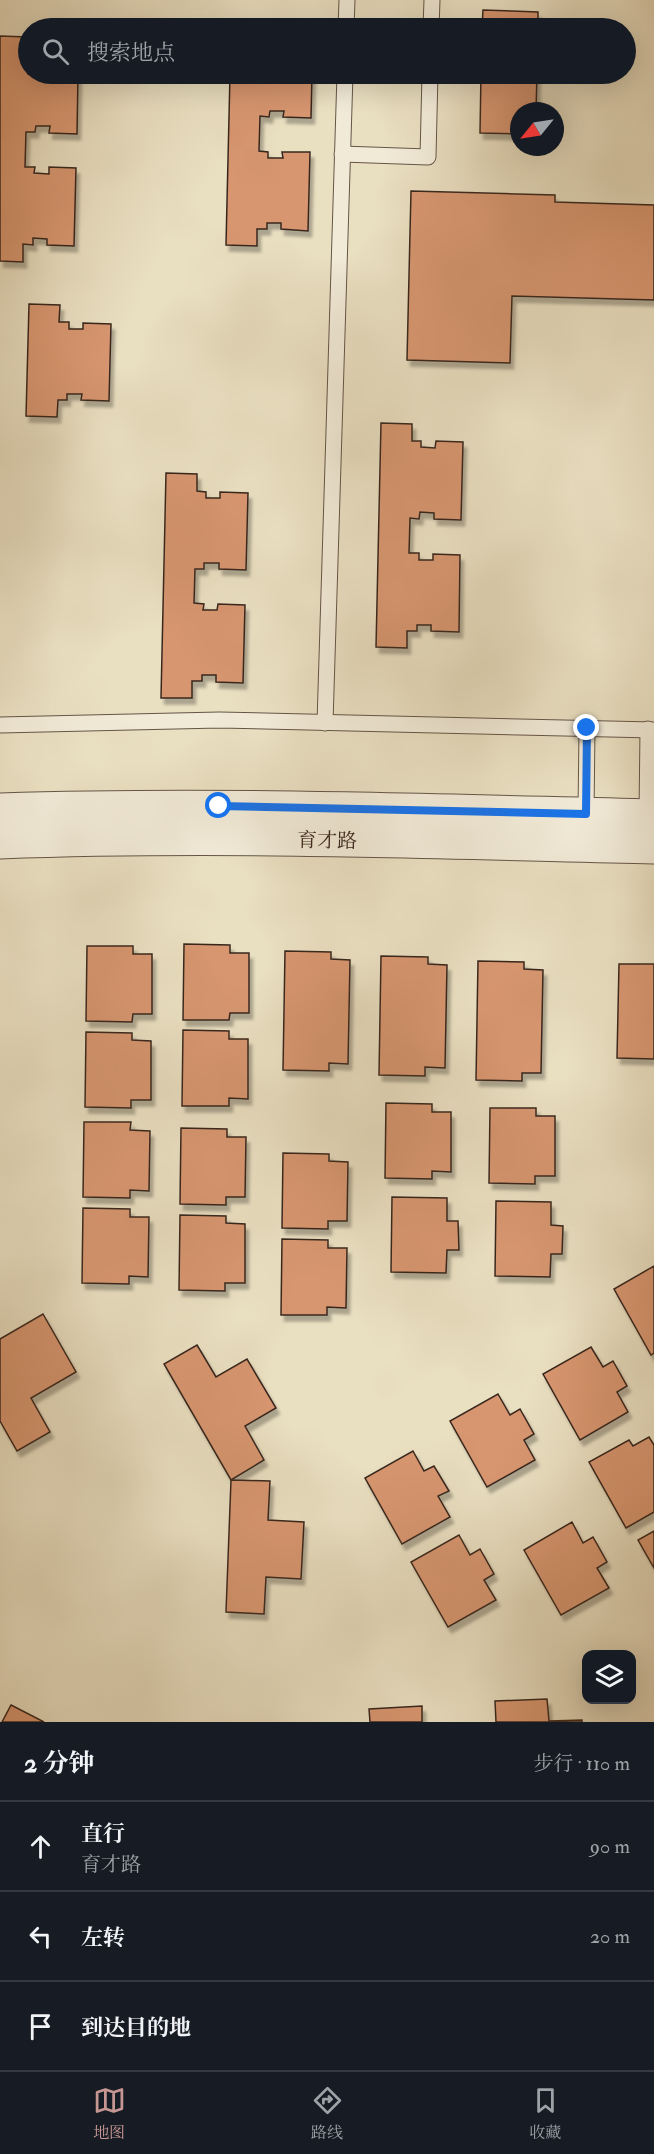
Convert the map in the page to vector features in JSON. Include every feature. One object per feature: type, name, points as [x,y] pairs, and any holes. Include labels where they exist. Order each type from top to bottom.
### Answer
[{"type":"street","name":"育才路","points":[[0,810],[219,806],[650,816]]},
{"type":"street","name":"育才路","points":[[0,842],[219,837],[654,847]]},
{"type":"lane","points":[[346,18],[347,0]]},
{"type":"lane","points":[[431,18],[432,0]]},
{"type":"lane","points":[[325,723],[345,84]]},
{"type":"lane","points":[[342,154],[428,157],[430,84]]},
{"type":"lane","points":[[0,725],[208,720],[651,730],[650,816]]},
{"type":"lane","points":[[586,814],[587,728]]},
{"type":"building","points":[[483,10],[538,12],[538,18],[483,18]]},
{"type":"building","points":[[0,36],[18,37],[18,84],[78,84],[77,134],[49,133],[50,126],[36,126],[35,132],[26,132],[25,167],[35,167],[34,173],[49,174],[49,167],[76,168],[74,246],[47,245],[47,239],[33,238],[33,245],[23,244],[23,262],[0,261]]},
{"type":"building","points":[[230,84],[312,84],[311,118],[283,117],[284,111],[270,111],[269,117],[260,116],[259,151],[268,152],[268,158],[283,158],[282,152],[310,152],[308,231],[281,229],[281,223],[267,223],[267,229],[257,229],[257,246],[226,245]]},
{"type":"building","points":[[481,84],[537,84],[536,102],[510,102],[510,134],[480,133]]},
{"type":"building","points":[[411,191],[555,195],[555,202],[654,205],[654,300],[512,296],[510,363],[407,360]]},
{"type":"building","points":[[29,304],[60,305],[59,322],[69,322],[69,329],[83,329],[83,323],[111,324],[109,401],[81,400],[82,394],[67,394],[67,400],[58,400],[57,417],[26,416]]},
{"type":"building","points":[[381,423],[412,424],[412,441],[421,441],[421,447],[435,448],[436,441],[463,442],[461,520],[434,519],[434,513],[420,512],[419,519],[410,518],[409,553],[419,553],[419,560],[433,560],[433,554],[460,555],[459,632],[431,631],[431,625],[417,625],[417,631],[407,631],[407,648],[376,647]]},
{"type":"building","points":[[166,473],[197,474],[197,491],[206,492],[206,498],[220,498],[220,492],[248,493],[246,570],[219,569],[219,563],[204,563],[204,569],[195,569],[194,603],[204,604],[203,610],[217,610],[218,604],[245,605],[243,683],[216,682],[216,675],[202,675],[202,681],[192,681],[192,698],[161,698]]},
{"type":"building","points":[[184,944],[230,945],[230,953],[249,953],[249,1013],[230,1013],[229,1020],[183,1020]]},
{"type":"building","points":[[87,946],[133,946],[133,954],[152,954],[152,1014],[133,1014],[132,1022],[86,1021]]},
{"type":"building","points":[[285,951],[331,952],[331,959],[350,960],[348,1064],[329,1063],[329,1071],[283,1070]]},
{"type":"building","points":[[381,956],[428,957],[428,964],[447,965],[445,1068],[425,1067],[425,1076],[379,1075]]},
{"type":"building","points":[[478,961],[524,962],[524,969],[543,970],[541,1073],[522,1073],[522,1081],[476,1080]]},
{"type":"building","points":[[619,964],[654,964],[654,1059],[617,1058]]},
{"type":"building","points":[[183,1030],[229,1031],[229,1039],[248,1039],[248,1099],[229,1098],[229,1106],[182,1106]]},
{"type":"building","points":[[86,1032],[132,1033],[132,1040],[151,1041],[151,1100],[131,1100],[131,1108],[85,1107]]},
{"type":"building","points":[[386,1103],[432,1104],[432,1112],[451,1112],[451,1172],[432,1171],[432,1179],[385,1178]]},
{"type":"building","points":[[490,1108],[536,1108],[536,1116],[555,1116],[555,1176],[535,1176],[535,1184],[489,1183]]},
{"type":"building","points":[[84,1122],[131,1122],[130,1130],[150,1131],[149,1191],[130,1190],[130,1198],[83,1197]]},
{"type":"building","points":[[181,1128],[227,1129],[227,1137],[246,1137],[245,1197],[226,1197],[226,1205],[180,1204]]},
{"type":"building","points":[[283,1153],[329,1154],[329,1161],[348,1162],[347,1221],[328,1221],[328,1229],[282,1228]]},
{"type":"building","points":[[392,1197],[447,1198],[447,1221],[458,1221],[459,1250],[447,1250],[446,1273],[391,1272]]},
{"type":"building","points":[[496,1201],[551,1202],[551,1225],[563,1226],[562,1254],[551,1254],[550,1277],[495,1276]]},
{"type":"building","points":[[83,1208],[130,1209],[130,1217],[149,1217],[148,1277],[129,1276],[129,1284],[82,1283]]},
{"type":"building","points":[[180,1215],[226,1216],[226,1223],[245,1224],[245,1283],[225,1283],[225,1291],[179,1290]]},
{"type":"building","points":[[282,1239],[328,1240],[328,1248],[347,1248],[346,1308],[327,1307],[327,1315],[281,1315]]},
{"type":"building","points":[[654,1266],[654,1353],[651,1355],[614,1289]]},
{"type":"building","points":[[43,1314],[76,1372],[31,1398],[50,1432],[17,1451],[0,1421],[0,1339]]},
{"type":"building","points":[[197,1345],[216,1377],[247,1359],[276,1408],[245,1426],[264,1460],[231,1480],[164,1364]]},
{"type":"building","points":[[591,1347],[603,1367],[613,1361],[627,1386],[617,1392],[628,1412],[580,1440],[543,1374]]},
{"type":"building","points":[[498,1394],[510,1415],[520,1409],[534,1434],[524,1440],[535,1460],[487,1487],[450,1421]]},
{"type":"building","points":[[649,1437],[654,1445],[654,1512],[626,1528],[589,1462],[629,1440],[633,1446]]},
{"type":"building","points":[[413,1451],[424,1471],[434,1466],[449,1491],[438,1496],[450,1517],[402,1544],[365,1478]]},
{"type":"building","points":[[231,1480],[270,1481],[268,1520],[304,1522],[301,1579],[266,1577],[264,1614],[226,1612]]},
{"type":"building","points":[[572,1522],[583,1543],[593,1537],[607,1562],[597,1568],[609,1588],[561,1615],[524,1550]]},
{"type":"building","points":[[654,1531],[654,1568],[638,1540]]},
{"type":"building","points":[[459,1535],[470,1555],[480,1549],[494,1574],[484,1580],[496,1600],[448,1627],[411,1562]]},
{"type":"building","points":[[547,1699],[549,1721],[582,1720],[582,1722],[496,1722],[495,1701]]},
{"type":"building","points":[[11,1705],[44,1722],[2,1722]]},
{"type":"building","points":[[422,1706],[422,1722],[370,1722],[369,1709]]},
{"type":"route","points":[[219,806],[586,814],[587,728]]}]
